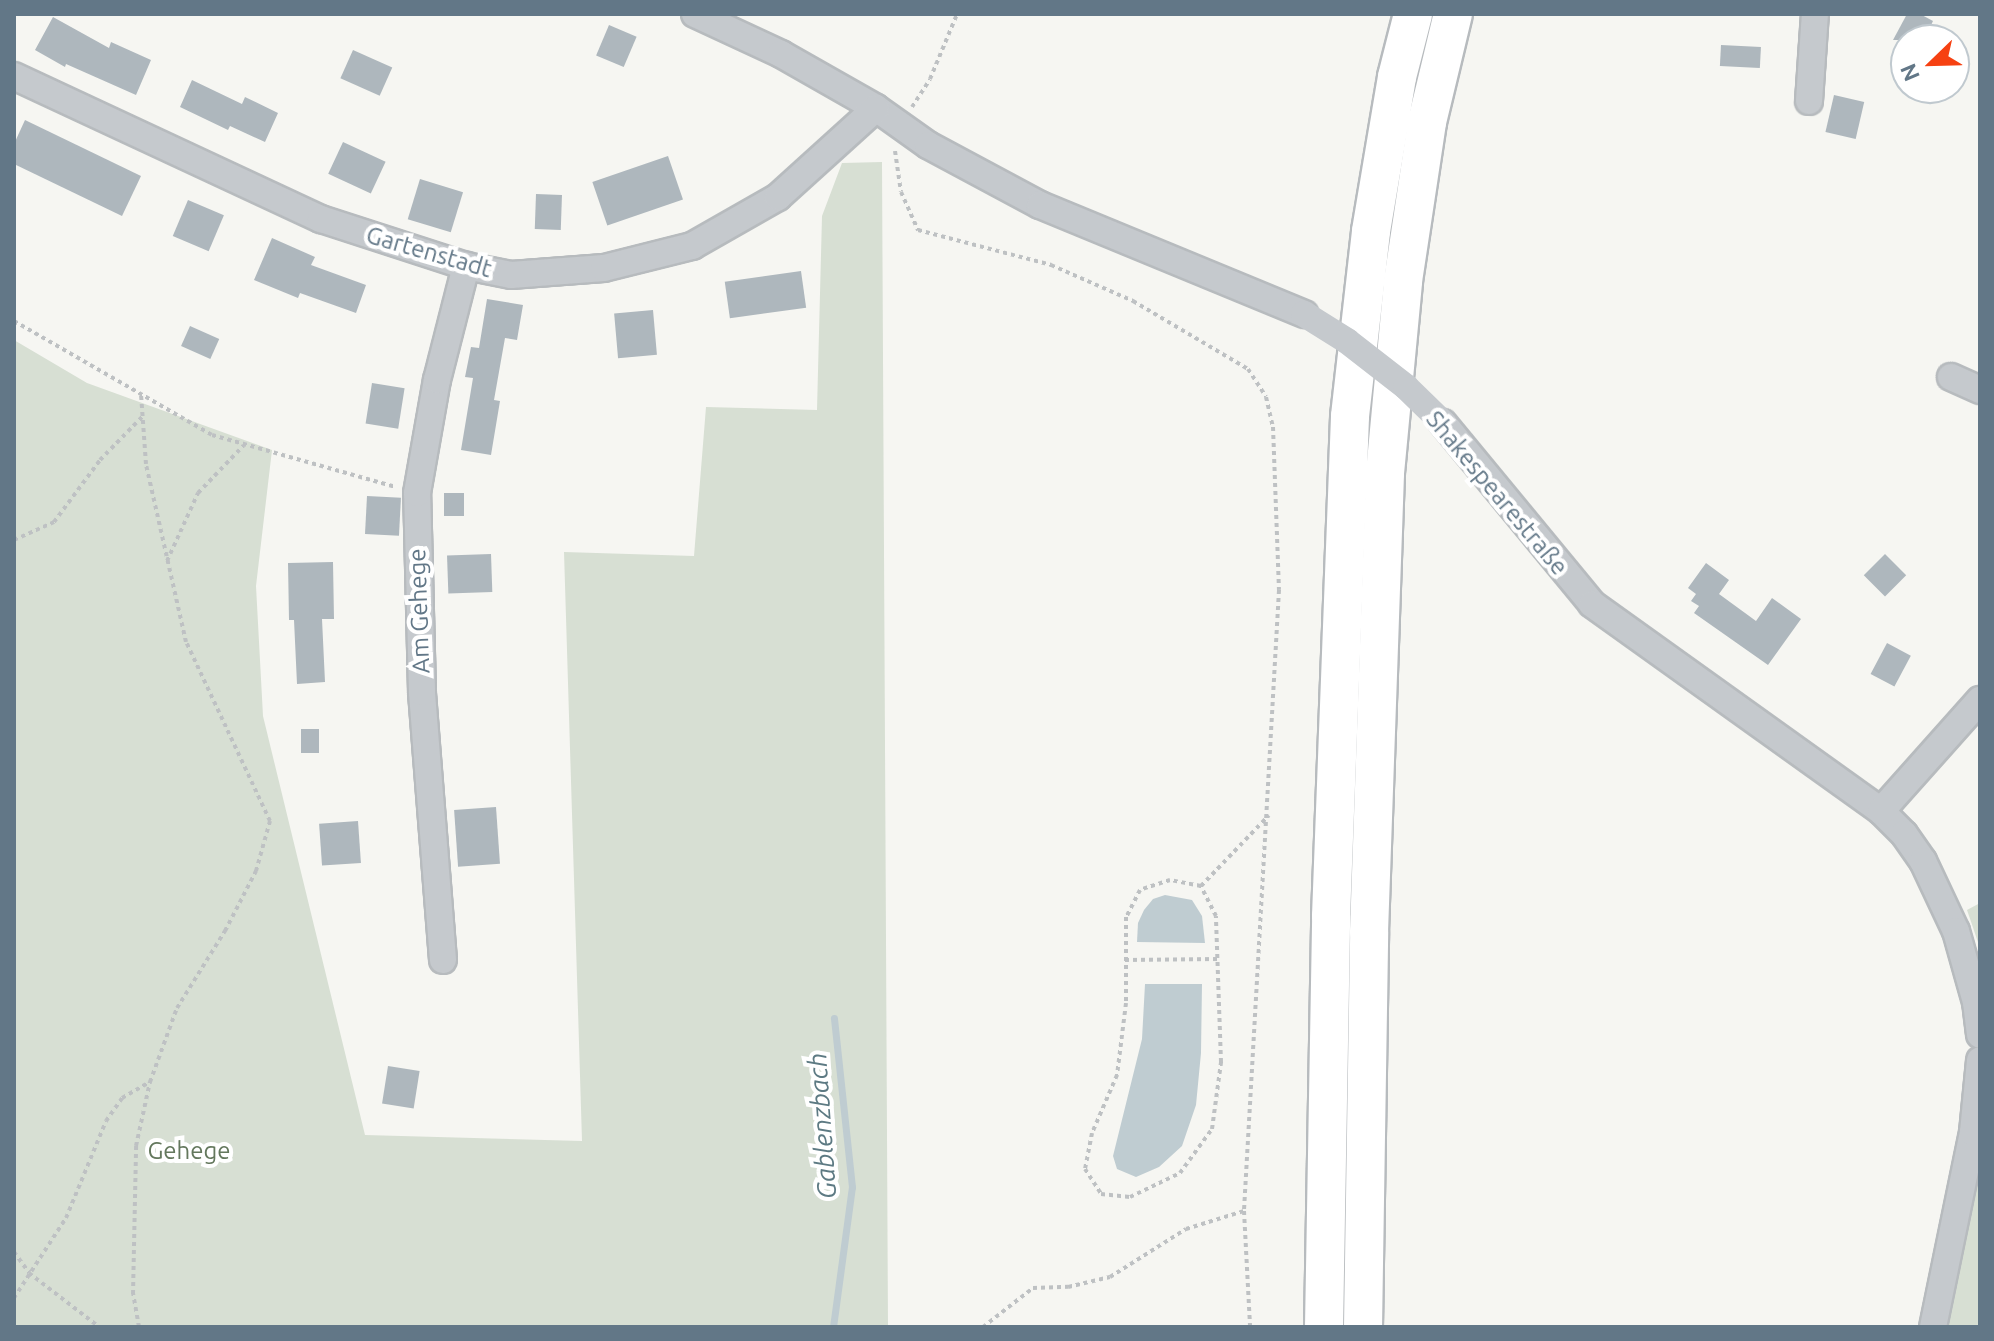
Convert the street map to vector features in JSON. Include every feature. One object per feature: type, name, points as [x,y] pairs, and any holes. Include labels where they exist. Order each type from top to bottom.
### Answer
[{"type":"highway","points":[[1324,1327],[1331,916],[1350,416],[1371,231],[1397,77],[1413,14]]},
{"type":"highway","points":[[1363,1327],[1369,932],[1385,473],[1408,253],[1427,122],[1453,14]]},
{"type":"street","name":"Shakespearestraße","points":[[695,14],[781,54],[876,108],[928,145],[1040,205],[1304,314],[1347,341],[1406,387],[1443,423],[1592,604],[1881,811],[1904,834],[1923,861],[1956,931],[1973,989],[1980,1035]]},
{"type":"street","points":[[1809,101],[1815,14]]},
{"type":"street","name":"Gartenstadt","points":[[14,76],[321,219],[466,266],[511,275],[604,268],[692,246],[778,197],[876,108]]},
{"type":"street","name":"Am Gehege","points":[[443,960],[422,692],[417,493],[437,380],[466,266]]},
{"type":"street","points":[[1951,377],[1980,390]]},
{"type":"street","points":[[1881,811],[1980,700]]},
{"type":"street","points":[[1933,1327],[1973,1132],[1980,1060]]},
{"type":"path","points":[[957,14],[930,79],[900,125],[894,145],[899,177],[918,230],[1051,265],[1133,301],[1248,369],[1266,397],[1273,427],[1279,590],[1269,815],[1244,1211],[1250,1327]]},
{"type":"path","points":[[14,321],[212,435],[417,493]]},
{"type":"path","points":[[139,1327],[133,1294],[136,1146],[150,1082],[177,1008],[225,931],[256,871],[270,821],[186,642],[146,464],[141,395]]},
{"type":"path","points":[[14,540],[54,522],[100,460],[143,416]]},
{"type":"path","points":[[166,562],[198,493],[244,445]]},
{"type":"path","points":[[1201,886],[1269,815]]},
{"type":"path","points":[[1170,880],[1201,886],[1216,916],[1218,959],[1221,1062],[1212,1129],[1180,1173],[1130,1197],[1101,1194],[1085,1169],[1092,1133],[1117,1075],[1126,1003],[1126,917],[1140,890],[1170,880]]},
{"type":"path","points":[[1125,960],[1218,959]]},
{"type":"path","points":[[14,1298],[66,1218],[106,1121],[122,1098],[150,1082]]},
{"type":"path","points":[[983,1327],[1033,1288],[1068,1287],[1110,1277],[1186,1229],[1244,1211]]},
{"type":"path","points":[[14,1252],[29,1273],[99,1327]]},
{"type":"green space","name":"Gehege","points":[[882,162],[888,1327],[14,1327],[14,340],[87,383],[272,450],[256,586],[263,716],[365,1135],[582,1141],[564,552],[694,556],[706,407],[817,410],[822,216],[842,163]]},
{"type":"green space","points":[[1980,903],[1980,948],[1967,910]]},
{"type":"green space","points":[[1980,1163],[1980,1327],[1948,1327]]},
{"type":"shaded area","points":[[1165,895],[1192,900],[1202,916],[1205,943],[1137,942],[1138,923],[1144,910],[1153,899]]},
{"type":"shaded area","points":[[1145,984],[1202,984],[1201,1053],[1196,1105],[1182,1146],[1159,1167],[1136,1177],[1117,1169],[1113,1156],[1142,1039]]},
{"type":"building","points":[[1907,14],[1920,14],[1933,21],[1932,24],[1902,24]]},
{"type":"building","points":[[53,17],[109,48],[111,42],[151,60],[136,95],[66,64],[65,67],[35,50]]},
{"type":"building","points":[[609,25],[637,37],[624,67],[596,55]]},
{"type":"building","points":[[1721,45],[1761,47],[1760,68],[1720,66]]},
{"type":"building","points":[[353,50],[392,67],[380,96],[340,78]]},
{"type":"building","points":[[192,80],[242,104],[245,97],[278,113],[265,142],[230,126],[228,130],[180,107]]},
{"type":"building","points":[[1834,95],[1864,102],[1856,139],[1825,132]]},
{"type":"building","points":[[25,120],[141,176],[122,216],[14,164],[14,144]]},
{"type":"building","points":[[343,142],[386,162],[371,194],[328,174]]},
{"type":"building","points":[[668,156],[683,199],[607,226],[592,182]]},
{"type":"building","points":[[420,179],[463,192],[451,232],[408,219]]},
{"type":"building","points":[[536,194],[562,195],[561,230],[535,229]]},
{"type":"building","points":[[188,200],[224,215],[209,251],[173,236]]},
{"type":"building","points":[[272,238],[315,257],[311,265],[366,285],[356,313],[300,293],[298,298],[254,280]]},
{"type":"building","points":[[801,271],[806,308],[730,318],[725,282]]},
{"type":"building","points":[[487,299],[523,305],[517,340],[505,338],[494,400],[500,401],[491,455],[461,450],[473,378],[465,377],[471,347],[479,348]]},
{"type":"building","points":[[653,310],[657,355],[618,358],[614,313]]},
{"type":"building","points":[[190,326],[219,339],[210,359],[181,346]]},
{"type":"building","points":[[372,383],[405,388],[398,429],[366,423]]},
{"type":"building","points":[[444,493],[464,493],[464,516],[444,516]]},
{"type":"building","points":[[367,496],[401,498],[399,536],[365,534]]},
{"type":"building","points":[[491,554],[492,592],[448,594],[447,556]]},
{"type":"building","points":[[1885,554],[1906,575],[1885,596],[1864,575]]},
{"type":"building","points":[[333,562],[334,619],[322,619],[325,682],[297,684],[294,620],[289,620],[288,563]]},
{"type":"building","points":[[1706,563],[1729,580],[1719,594],[1756,621],[1772,598],[1801,619],[1768,665],[1694,613],[1699,606],[1691,601],[1696,594],[1688,588]]},
{"type":"building","points":[[1887,643],[1911,656],[1894,687],[1871,674]]},
{"type":"building","points":[[301,729],[319,729],[319,753],[301,753]]},
{"type":"building","points":[[496,807],[500,864],[458,867],[454,810]]},
{"type":"building","points":[[358,821],[361,863],[322,866],[319,824]]},
{"type":"building","points":[[388,1066],[420,1071],[414,1109],[382,1104]]},
{"type":"waterway","name":"Gablenzbach","points":[[833,1327],[852,1187],[834,1018]]}]
